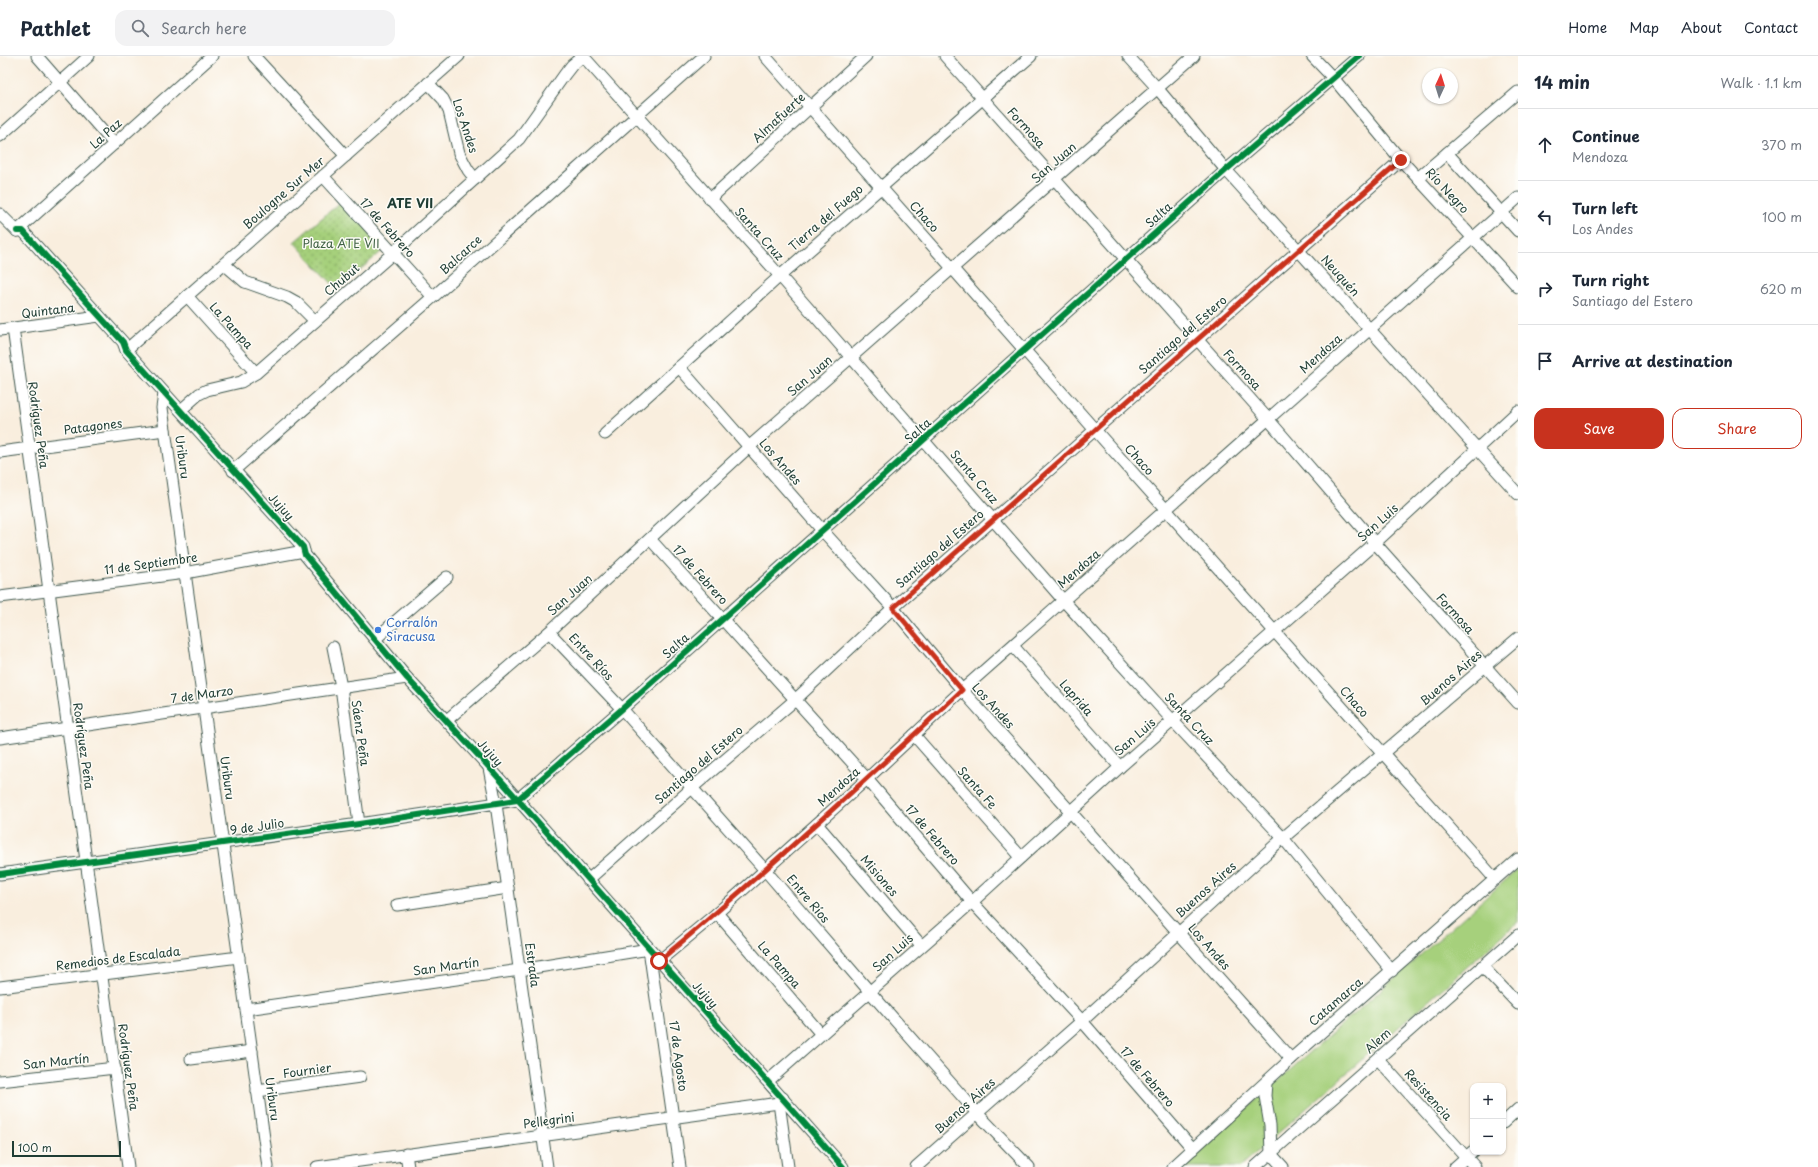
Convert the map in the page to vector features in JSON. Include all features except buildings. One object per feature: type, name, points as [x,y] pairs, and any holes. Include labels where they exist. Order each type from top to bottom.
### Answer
[{"type":"street","points":[[37,56],[114,144]]},
{"type":"street","points":[[0,136],[90,56]]},
{"type":"street","name":"La Paz","points":[[17,231],[212,56]]},
{"type":"street","points":[[254,56],[346,156]]},
{"type":"street","name":"Boulogne Sur Mer","points":[[126,350],[459,56]]},
{"type":"street","name":"Santa Cruz","points":[[583,56],[780,276],[1064,600],[1173,721],[1283,838],[1392,971]]},
{"type":"street","name":"Chubut","points":[[180,410],[199,394],[207,390],[241,382],[256,373],[392,254],[519,139],[565,74],[572,65],[583,56]]},
{"type":"street","name":"Balcarce","points":[[234,471],[704,56]]},
{"type":"street","name":"Chaco","points":[[765,56],[1095,430],[1495,879]]},
{"type":"street","name":"Almafuerte","points":[[710,199],[866,56]]},
{"type":"street","name":"Formosa","points":[[945,56],[1518,703]]},
{"type":"street","name":"Tierra del Fuego","points":[[605,434],[780,276],[983,100],[1031,56]]},
{"type":"street","name":"Neuquén","points":[[1128,56],[1158,89],[1226,170],[1299,249],[1518,494]]},
{"type":"street","name":"San Juan","points":[[447,720],[549,632],[750,446],[1055,180],[1194,56]]},
{"type":"street","name":"Río Negro","points":[[1312,56],[1334,79],[1401,160],[1518,287]]},
{"type":"street","name":"Salta","points":[[517,800],[622,709],[1226,170],[1359,56]]},
{"type":"street","name":"Los Andes","points":[[428,83],[443,98],[449,111],[459,153],[468,170],[475,179]]},
{"type":"street","points":[[1418,178],[1518,92]]},
{"type":"street","points":[[1447,153],[1518,230]]},
{"type":"street","name":"Santiago del Estero","points":[[588,880],[795,700],[893,608],[1401,160]]},
{"type":"street","name":"17 de Febrero","points":[[323,176],[432,297]]},
{"type":"street","name":"Mendoza","points":[[659,961],[717,913],[867,779],[962,690],[1167,510],[1369,328],[1518,198]]},
{"type":"street","points":[[0,214],[17,231]]},
{"type":"street","name":"Jujuy","points":[[17,231],[23,231],[95,317],[123,342],[126,350],[303,547],[305,556],[407,678],[447,720],[659,961],[768,1081],[781,1101],[844,1167]]},
{"type":"street","points":[[224,264],[244,282],[296,302],[315,321]]},
{"type":"street","name":"La Pampa","points":[[187,296],[256,373]]},
{"type":"street","name":"Quintana","points":[[0,330],[95,317]]},
{"type":"street","name":"Rodríguez Peña","points":[[13,328],[28,448],[128,1167]]},
{"type":"street","name":"Los Andes","points":[[679,367],[750,446],[822,530],[893,608],[962,690],[1291,1060]]},
{"type":"street","name":"Uriburu","points":[[164,393],[162,408],[268,1167]]},
{"type":"street","name":"San Luis","points":[[768,1081],[870,992],[921,945],[972,902],[1120,767],[1375,543],[1518,411]]},
{"type":"street","name":"Patagones","points":[[0,452],[165,430]]},
{"type":"street","name":"17 de Febrero","points":[[650,539],[867,779],[972,902],[1082,1021],[1193,1149]]},
{"type":"street","name":"11 de Septiembre","points":[[0,597],[185,573],[304,551]]},
{"type":"street","points":[[375,639],[447,577]]},
{"type":"street","name":"Entre Ríos","points":[[549,632],[622,709],[765,870],[870,992],[977,1112],[1029,1167]]},
{"type":"street","name":"Buenos Aires","points":[[916,1167],[1082,1021],[1283,838],[1518,638]]},
{"type":"street","name":"Laprida","points":[[1013,646],[1120,767]]},
{"type":"street","name":"Sáenz Peña","points":[[333,647],[341,687],[359,824]]},
{"type":"street","name":"7 de Marzo","points":[[0,738],[407,678]]},
{"type":"street","name":"Santa Fe","points":[[914,735],[1021,857]]},
{"type":"street","name":"Estrada","points":[[489,767],[496,804],[547,1167]]},
{"type":"street","name":"9 de Julio","points":[[0,874],[359,824],[517,800]]},
{"type":"street","name":"Misiones","points":[[817,824],[921,945]]},
{"type":"street","name":"Catamarca","points":[[1173,1167],[1291,1060],[1518,859]]},
{"type":"street","points":[[397,905],[508,888]]},
{"type":"street","name":"La Pampa","points":[[717,913],[821,1034]]},
{"type":"street","name":"Alem","points":[[1255,1167],[1518,935]]},
{"type":"street","name":"San Martín","points":[[246,1008],[520,970],[649,949]]},
{"type":"street","name":"17 de Agosto","points":[[649,949],[680,1167]]},
{"type":"street","name":"Remedios de Escalada","points":[[0,987],[239,957]]},
{"type":"street","points":[[1482,966],[1518,1004]]},
{"type":"street","points":[[191,1059],[252,1051]]},
{"type":"street","name":"Resistencia","points":[[1378,1059],[1469,1154],[1475,1167]]},
{"type":"street","name":"San Martín","points":[[0,1081],[115,1068]]},
{"type":"street","name":"Fournier","points":[[257,1091],[360,1076]]},
{"type":"street","points":[[1266,1083],[1265,1096],[1270,1125],[1271,1154],[1283,1167]]},
{"type":"street","points":[[781,1101],[788,1167]]},
{"type":"street","name":"Pellegrini","points":[[317,1167],[781,1101]]},
{"type":"street","points":[[1506,1120],[1518,1108]]},
{"type":"street","points":[[406,1154],[408,1167]]},
{"type":"street","points":[[1455,1167],[1469,1154]]},
{"type":"green space","name":"Plaza ATE VII","points":[[344,199],[387,247],[337,289],[294,242]]},
{"type":"green space","points":[[1518,869],[1518,922],[1240,1167],[1180,1167]]},
{"type":"cycle path","points":[[0,874],[359,824],[517,800],[622,709],[1226,170],[1359,56]]},
{"type":"cycle path","points":[[17,231],[23,231],[123,342],[126,350],[303,547],[305,555],[407,678],[489,767],[843,1167]]},
{"type":"place","name":"Corralón Siracusa","points":[[378,630]]},
{"type":"district","name":"ATE VII","points":[[410,203]]},
{"type":"route","points":[[659,961],[717,913],[867,779],[962,690],[893,608],[1401,160]]}]
